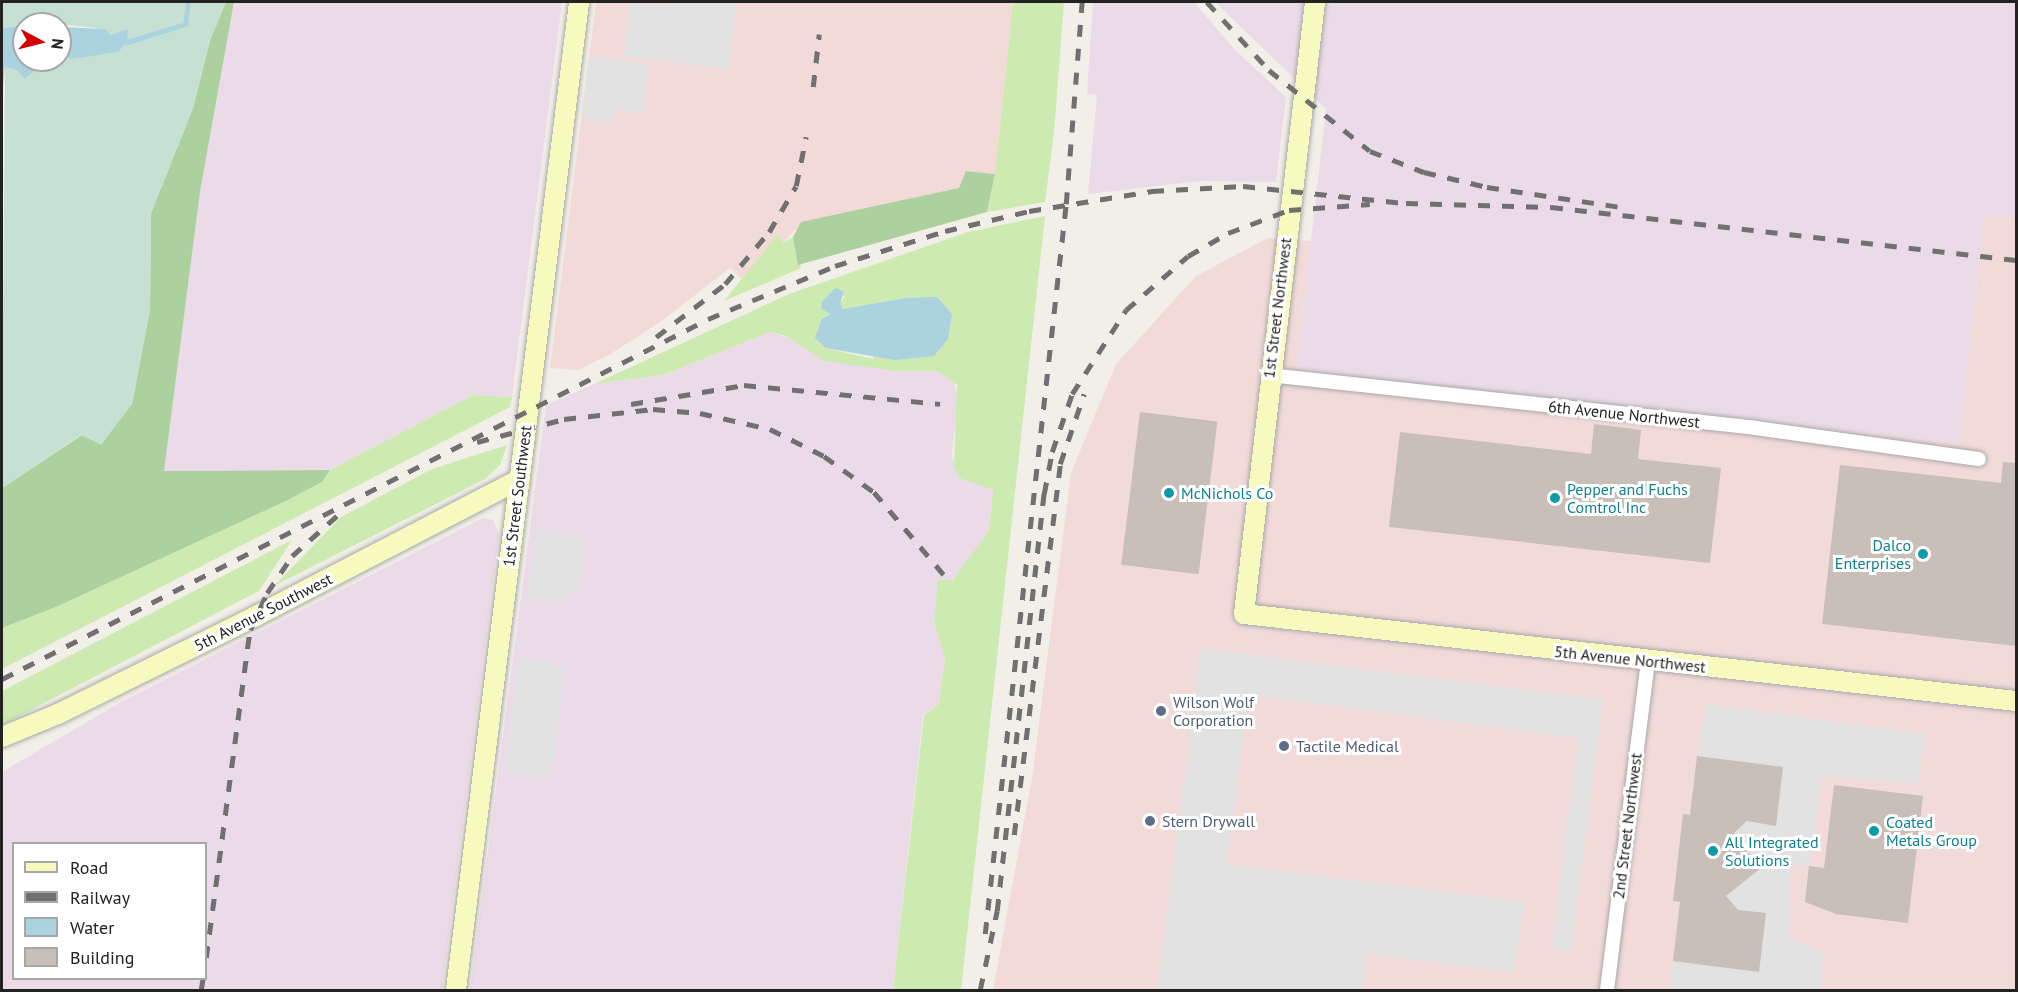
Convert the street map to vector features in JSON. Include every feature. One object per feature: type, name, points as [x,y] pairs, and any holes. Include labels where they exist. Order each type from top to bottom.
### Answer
[{"type":"street","name":"1st Street Southwest","points":[[456,990],[579,2]]},
{"type":"street","name":"1st Street Northwest","points":[[1244,614],[1269,375],[1315,2]]},
{"type":"street","name":"6th Avenue Northwest","points":[[1269,375],[1755,428],[1978,459]]},
{"type":"street","name":"5th Avenue Southwest","points":[[2,737],[58,714],[246,621],[520,479]]},
{"type":"street","name":"5th Avenue Northwest","points":[[1244,614],[2016,701]]},
{"type":"street","name":"2nd Street Northwest","points":[[1607,990],[1648,660]]},
{"type":"shaded area","points":[[234,2],[562,2],[512,397],[473,395],[330,470],[163,471],[200,192]]},
{"type":"shaded area","points":[[596,2],[1013,2],[995,174],[967,171],[959,188],[795,230],[782,244],[778,234],[742,279],[730,268],[659,323],[607,356],[578,370],[550,368]]},
{"type":"shaded area","points":[[630,2],[669,6],[671,2],[737,2],[729,69],[624,56]]},
{"type":"shaded area","points":[[1093,2],[1194,2],[1235,50],[1286,97],[1276,182],[1200,181],[1088,194],[1097,95],[1087,94]]},
{"type":"shaded area","points":[[1215,2],[2016,2],[2016,218],[1984,215],[1959,443],[1296,372],[1326,109]]},
{"type":"shaded area","points":[[589,56],[649,64],[643,113],[615,110],[613,123],[581,119]]},
{"type":"shaded area","points":[[1984,215],[2016,218],[2016,990],[993,990],[1032,778],[1071,473],[1116,364],[1196,276],[1268,238],[1311,241],[1296,372],[1959,443]]},
{"type":"shaded area","points":[[770,332],[895,371],[937,371],[953,379],[958,399],[952,456],[959,478],[993,490],[989,530],[982,545],[952,580],[939,580],[934,622],[945,658],[939,704],[923,715],[893,990],[470,990],[546,405],[594,384],[663,375]]},
{"type":"shaded area","points":[[483,518],[493,520],[499,534],[442,990],[2,990],[2,772],[119,703]]},
{"type":"shaded area","points":[[536,528],[585,537],[579,594],[568,593],[566,602],[527,598]]},
{"type":"shaded area","points":[[1201,648],[1603,700],[1571,951],[1551,948],[1578,738],[1249,695],[1227,864],[1524,902],[1514,973],[1367,954],[1362,990],[1157,990]]},
{"type":"shaded area","points":[[519,657],[553,662],[553,667],[565,669],[552,778],[505,772]]},
{"type":"shaded area","points":[[1706,704],[1924,734],[1919,784],[1823,776],[1809,866],[1790,864],[1789,937],[1824,954],[1820,990],[1669,990],[1673,961],[1759,971],[1766,913],[1738,910],[1726,896],[1761,868],[1733,834],[1747,821],[1776,825],[1783,767],[1697,756]]},
{"type":"green space","points":[[2,2],[226,2],[210,40],[193,108],[151,213],[150,309],[132,404],[101,445],[81,435],[2,488],[5,67],[12,67],[12,72],[72,72],[72,57],[118,52],[128,30],[111,35],[104,29],[72,25],[72,12],[12,12],[12,27],[2,28]]},
{"type":"green space","points":[[226,2],[234,2],[200,192],[164,471],[330,470],[322,482],[286,501],[56,607],[2,628],[2,488],[82,435],[114,427],[132,404],[150,309],[151,213],[193,108],[210,40]]},
{"type":"green space","points":[[1013,2],[1064,2],[1054,133],[1045,202],[987,212],[995,174]]},
{"type":"green space","points":[[966,171],[995,174],[987,212],[798,265],[793,237],[801,222],[959,188]]},
{"type":"green space","points":[[1045,216],[961,990],[893,990],[924,715],[939,704],[945,658],[934,622],[938,580],[953,580],[989,530],[993,490],[959,478],[954,465],[957,385],[937,371],[895,371],[825,361],[786,336],[770,332],[663,375],[594,384],[789,294],[968,232]],"holes":[[[835,288],[845,297],[839,304],[843,309],[905,298],[873,359],[826,348],[822,319],[831,314],[821,305]]]},
{"type":"green space","points":[[778,234],[783,243],[793,237],[801,268],[724,301]]},
{"type":"green space","points":[[473,395],[512,397],[510,407],[2,669],[2,628],[56,607],[286,501],[322,482],[330,470]]},
{"type":"green space","points":[[507,445],[500,465],[485,479],[274,586],[341,517],[432,469]]},
{"type":"green space","points":[[292,540],[259,591],[2,725],[2,691]]},
{"type":"water","points":[[12,27],[12,69],[5,67],[2,96],[2,28]]},
{"type":"water","points":[[72,28],[105,29],[111,35],[128,29],[127,42],[118,52],[72,59]]},
{"type":"water","points":[[19,72],[33,72],[25,79]]},
{"type":"water","points":[[835,288],[844,291],[840,304],[843,309],[905,298],[937,297],[952,314],[948,339],[934,356],[894,360],[826,348],[815,338],[822,319],[831,314],[821,309],[822,302]]},
{"type":"building","name":"McNichols Co","points":[[1140,412],[1217,422],[1199,574],[1121,565]]},
{"type":"building","name":"Pepper and Fuchs Comtrol Inc","points":[[1594,424],[1641,430],[1638,459],[1721,468],[1710,563],[1389,527],[1400,432],[1591,454]]},
{"type":"building","name":"Dalco Enterprises","points":[[2003,462],[2016,463],[2016,646],[1822,624],[1840,465],[2001,483]]},
{"type":"building","name":"All Integrated Solutions","points":[[1697,756],[1783,767],[1776,826],[1747,821],[1733,834],[1761,868],[1726,896],[1738,910],[1766,913],[1759,972],[1673,961],[1680,902],[1673,901],[1683,814],[1690,815]]},
{"type":"building","name":"Coated Metals Group","points":[[1834,785],[1923,796],[1908,923],[1836,914],[1805,902],[1809,866],[1824,868]]},
{"type":"waterway","points":[[127,42],[185,24],[188,2]]},
{"type":"railway","points":[[985,934],[1066,204],[1082,2]]},
{"type":"railway","points":[[1207,2],[1269,70],[1370,151],[1424,172],[1487,187],[1628,208]]},
{"type":"railway","points":[[813,87],[819,34]]},
{"type":"railway","points":[[656,337],[725,284],[769,232],[796,186],[806,137]]},
{"type":"railway","points":[[2,679],[708,319],[835,266],[945,231],[1029,211],[1152,191],[1243,186],[1406,203],[1551,207],[2016,260]]},
{"type":"railway","points":[[980,990],[997,911],[1044,494],[1052,452],[1072,394],[1126,310],[1188,256],[1228,233],[1289,210],[1370,204]]},
{"type":"railway","points":[[631,404],[744,385],[940,404]]},
{"type":"railway","points":[[1014,835],[1060,464],[1084,394]]},
{"type":"railway","points":[[477,442],[564,419],[653,409],[700,413],[770,429],[824,456],[874,492],[945,576]]},
{"type":"railway","points":[[207,951],[250,630],[267,593],[292,556],[341,512]]},
{"type":"railway","points":[[201,990],[203,980]]},
{"type":"place","name":"McNichols Co","points":[[1169,493]]},
{"type":"place","name":"Pepper and Fuchs Comtrol Inc","points":[[1555,498]]},
{"type":"place","name":"Dalco Enterprises","points":[[1923,554]]},
{"type":"place","name":"Wilson Wolf Corporation","points":[[1161,711]]},
{"type":"place","name":"Tactile Medical","points":[[1284,746]]},
{"type":"place","name":"Stern Drywall","points":[[1150,821]]},
{"type":"place","name":"Coated Metals Group","points":[[1874,831]]},
{"type":"place","name":"All Integrated Solutions","points":[[1713,851]]}]
